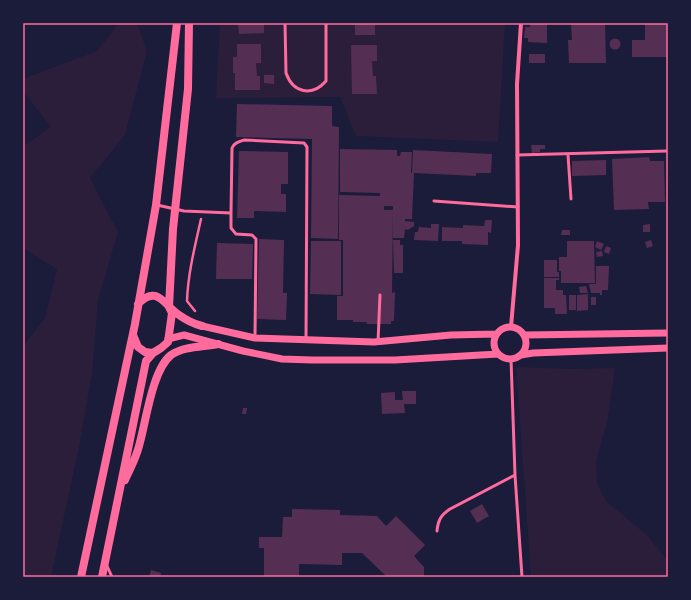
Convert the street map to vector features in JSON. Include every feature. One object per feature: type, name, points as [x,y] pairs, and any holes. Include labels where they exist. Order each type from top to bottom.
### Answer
[{"type":"main road","points":[[80,577],[133,335],[156,205],[177,23]]},
{"type":"main road","points":[[102,577],[146,361],[153,353],[168,342],[172,313],[170,307],[173,229],[188,89],[189,23]]},
{"type":"main road","points":[[138,304],[144,298],[155,296],[164,300],[179,316],[191,323],[202,326]]},
{"type":"main road","points":[[133,335],[138,347],[145,352],[153,353]]},
{"type":"main road","points":[[119,491],[135,458],[157,376],[164,362],[172,355],[190,348],[218,344]]},
{"type":"street","points":[[511,327],[518,245],[517,84],[521,23]]},
{"type":"street","points":[[202,326],[255,338],[378,342],[451,335],[496,334]]},
{"type":"street","points":[[521,355],[526,348],[526,343],[524,335],[518,329],[511,327],[502,329],[496,334],[494,343],[495,349],[502,357],[511,359],[521,355],[533,353],[668,348]]},
{"type":"street","points":[[524,335],[668,333]]},
{"type":"street","points":[[168,339],[184,335],[243,351],[282,358],[312,360],[395,360],[498,354]]},
{"type":"lane","points":[[285,23],[286,73],[288,80],[292,86],[299,90],[306,91],[315,90],[326,81],[326,23]]},
{"type":"lane","points":[[255,338],[254,292],[257,244],[256,239],[252,235],[236,234],[231,228],[230,213],[232,148],[237,142],[244,140],[302,142],[306,144],[306,340]]},
{"type":"lane","points":[[517,155],[568,155],[666,151]]},
{"type":"lane","points":[[568,155],[571,199]]},
{"type":"lane","points":[[434,201],[518,207]]},
{"type":"lane","points":[[156,205],[176,210],[230,213]]},
{"type":"lane","points":[[378,342],[380,295]]},
{"type":"lane","points":[[511,359],[515,475],[522,577]]},
{"type":"lane","points":[[437,531],[437,522],[444,513],[515,475]]},
{"type":"lane","points":[[105,563],[112,577]]},
{"type":"shaded area","points":[[119,23],[137,23],[147,51],[125,135],[90,178],[118,232],[98,300],[92,374],[79,447],[51,577],[23,577],[23,346],[45,318],[57,269],[23,248],[23,146],[51,127],[23,91],[23,79],[97,51]]},
{"type":"shaded area","points":[[220,23],[505,23],[498,142],[356,136],[340,97],[216,98]]},
{"type":"shaded area","points":[[516,367],[571,369],[615,368],[607,423],[596,461],[597,484],[606,501],[647,535],[668,561],[668,577],[531,577]]},
{"type":"building","points":[[238,23],[264,23],[264,33],[239,34]]},
{"type":"building","points":[[352,23],[375,23],[375,35],[355,35],[355,25],[352,25]]},
{"type":"building","points":[[530,23],[547,23],[547,43],[528,42],[528,38],[524,38],[525,27],[530,27]]},
{"type":"building","points":[[571,23],[605,23],[606,63],[569,63],[568,40],[572,40]]},
{"type":"building","points":[[645,23],[668,23],[668,57],[632,57],[632,40],[645,40]]},
{"type":"building","points":[[613,39],[617,39],[619,40],[619,48],[613,49],[610,46],[610,42]]},
{"type":"building","points":[[237,44],[261,44],[261,63],[256,63],[257,76],[260,76],[260,90],[235,90],[233,57],[237,57]]},
{"type":"building","points":[[351,45],[377,45],[377,61],[372,61],[373,76],[376,76],[377,94],[352,94]]},
{"type":"building","points":[[529,54],[545,54],[545,63],[529,63]]},
{"type":"building","points":[[264,75],[274,75],[274,84],[264,83]]},
{"type":"building","points":[[237,104],[332,106],[332,126],[339,127],[338,239],[311,238],[312,139],[236,137]]},
{"type":"building","points":[[531,145],[545,145],[545,149],[540,149],[540,152],[532,153]]},
{"type":"building","points":[[340,149],[397,150],[397,156],[400,156],[401,152],[412,152],[411,173],[413,150],[492,154],[491,173],[476,173],[476,176],[414,173],[412,219],[405,219],[405,221],[414,222],[414,226],[408,230],[405,229],[404,238],[393,238],[393,210],[392,293],[395,292],[394,321],[391,321],[391,324],[367,324],[366,322],[353,322],[353,320],[337,320],[337,296],[343,296],[343,240],[339,240],[339,195],[380,196],[380,193],[340,192]],"holes":[[[384,206],[393,206],[393,210],[384,210]]]},
{"type":"building","points":[[239,151],[288,152],[288,184],[281,184],[281,194],[286,194],[286,212],[254,211],[254,218],[237,218]]},
{"type":"building","points":[[649,157],[650,161],[664,161],[665,202],[648,202],[649,209],[614,210],[612,159]]},
{"type":"building","points":[[606,160],[606,175],[572,176],[572,161]]},
{"type":"building","points":[[485,220],[492,220],[491,233],[488,232],[488,245],[462,244],[462,241],[442,241],[442,227],[463,228],[463,225],[484,226]]},
{"type":"building","points":[[431,224],[439,224],[438,241],[414,240],[415,232],[418,232],[419,227],[431,228]]},
{"type":"building","points":[[650,224],[650,232],[643,232],[643,225]]},
{"type":"building","points":[[562,230],[570,230],[570,235],[561,235]]},
{"type":"building","points":[[259,239],[284,240],[283,293],[287,293],[286,320],[257,319]]},
{"type":"building","points":[[393,240],[400,240],[400,245],[403,245],[403,273],[394,273]]},
{"type":"building","points":[[651,240],[653,246],[647,248],[645,242]]},
{"type":"building","points":[[311,241],[341,241],[341,295],[310,294]]},
{"type":"building","points":[[567,241],[594,241],[595,283],[561,283],[559,257],[567,257]]},
{"type":"building","points":[[597,241],[604,244],[601,250],[595,247]]},
{"type":"building","points":[[217,243],[253,244],[252,279],[216,279]]},
{"type":"building","points":[[606,246],[611,248],[609,254],[604,252]]},
{"type":"building","points":[[602,251],[603,256],[597,257],[596,252]]},
{"type":"building","points":[[544,260],[557,260],[557,272],[559,272],[559,277],[544,277]]},
{"type":"building","points":[[596,266],[609,266],[608,290],[602,290],[602,295],[600,295],[600,293],[591,293],[589,284],[596,284]]},
{"type":"building","points":[[544,278],[559,278],[559,280],[556,280],[556,290],[563,290],[563,295],[566,295],[567,314],[555,314],[555,308],[544,308]]},
{"type":"building","points":[[586,286],[588,293],[580,293],[579,287]]},
{"type":"building","points":[[588,294],[588,310],[577,311],[577,295]]},
{"type":"building","points":[[569,295],[576,295],[576,310],[569,310]]},
{"type":"building","points":[[591,297],[596,297],[596,305],[591,305]]},
{"type":"building","points":[[402,391],[416,391],[416,404],[404,404],[405,413],[382,414],[381,393],[395,392],[395,400],[403,400]]},
{"type":"building","points":[[243,408],[247,408],[246,414],[242,414]]},
{"type":"building","points":[[482,504],[489,516],[477,523],[470,511]]},
{"type":"building","points":[[292,509],[340,510],[340,515],[377,516],[386,526],[396,516],[425,545],[414,556],[424,567],[424,577],[387,577],[362,553],[342,553],[342,565],[299,564],[299,577],[264,577],[264,548],[259,548],[259,537],[282,537],[283,517],[292,517]]},
{"type":"building","points":[[151,570],[161,573],[160,577],[149,577]]}]
